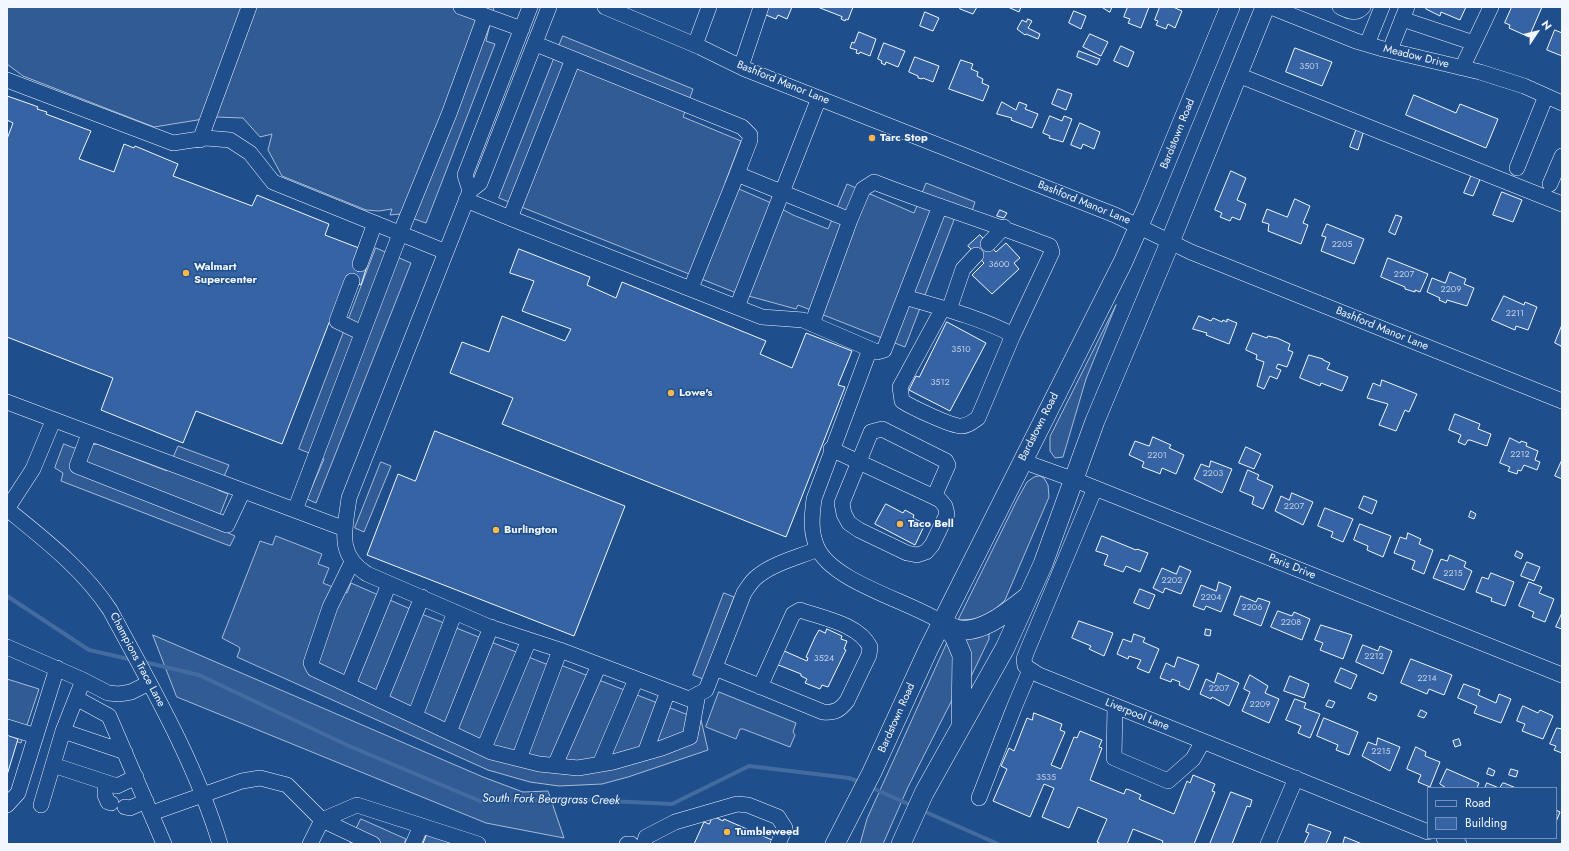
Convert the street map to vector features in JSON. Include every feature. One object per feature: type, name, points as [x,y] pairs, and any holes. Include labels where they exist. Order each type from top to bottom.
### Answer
[{"type":"main road","name":"Bardstown Road","points":[[835,844],[872,772],[941,622],[1140,226],[1230,7]]},
{"type":"main road","points":[[903,841],[924,793],[1005,648],[1043,564],[1095,422],[1171,241],[1265,7]]},
{"type":"main road","points":[[941,622],[956,629],[970,629],[997,619],[1029,596]]},
{"type":"main road","points":[[941,622],[954,636],[962,655],[961,727]]},
{"type":"main road","points":[[849,844],[850,817]]},
{"type":"street","points":[[200,140],[249,7]]},
{"type":"street","points":[[461,7],[522,30]]},
{"type":"street","points":[[468,196],[465,175],[530,7]]},
{"type":"street","points":[[549,7],[536,44],[480,184],[468,196],[349,498],[343,542],[352,562],[355,567],[367,574],[491,627],[560,650],[689,699],[706,690],[744,593],[751,583],[758,576],[770,569],[818,549]]},
{"type":"street","name":"Bashford Manor Lane","points":[[605,7],[695,44],[741,67],[1140,226],[1191,252],[1562,401]]},
{"type":"street","points":[[695,44],[709,7]]},
{"type":"street","points":[[741,67],[761,7]]},
{"type":"street","name":"Meadow Drive","points":[[1271,7],[1303,13],[1367,44],[1480,72],[1509,81],[1562,102]]},
{"type":"street","points":[[1340,7],[1354,12],[1360,11],[1363,7]]},
{"type":"street","points":[[1367,44],[1382,7]]},
{"type":"street","points":[[1462,68],[1491,7]]},
{"type":"street","points":[[1390,50],[1405,13],[1474,43]]},
{"type":"street","points":[[295,510],[400,234],[449,114],[485,16]]},
{"type":"street","points":[[536,44],[742,127],[750,134],[750,140],[738,174],[691,288]]},
{"type":"street","points":[[510,218],[573,59]]},
{"type":"street","points":[[1238,74],[1562,204]]},
{"type":"street","points":[[7,80],[173,143],[216,138],[235,142],[250,152],[273,182],[446,252]]},
{"type":"street","points":[[1517,168],[1546,96]]},
{"type":"street","points":[[737,306],[819,98]]},
{"type":"street","points":[[1550,184],[1562,156]]},
{"type":"street","points":[[738,174],[850,220]]},
{"type":"street","points":[[812,324],[850,220],[863,189],[874,182],[1004,227],[1050,246],[1052,252],[1013,334],[978,418],[970,424],[960,426],[910,406],[902,401],[900,387],[946,309],[963,269],[976,255]]},
{"type":"street","points":[[468,196],[510,218],[762,317],[802,320],[877,352],[884,350],[940,206]]},
{"type":"street","points":[[360,264],[375,223]]},
{"type":"street","points":[[988,244],[1004,227]]},
{"type":"street","points":[[352,281],[337,321],[362,332]]},
{"type":"street","points":[[905,297],[995,325],[1013,334]]},
{"type":"street","points":[[870,349],[831,449],[814,499],[812,528],[818,549],[824,559],[847,577],[926,612],[941,622]]},
{"type":"street","points":[[7,402],[345,529]]},
{"type":"street","points":[[7,509],[33,469],[53,420]]},
{"type":"street","points":[[831,449],[858,461],[934,497],[940,500],[945,506],[947,514],[932,545],[926,552],[917,555],[907,552],[866,533],[849,523],[844,514],[842,503],[858,461],[871,432],[882,429],[946,461],[948,465],[934,497]]},
{"type":"street","points":[[90,434],[77,466],[227,525],[243,491]]},
{"type":"street","name":"Paris Drive","points":[[1022,461],[1075,480],[1562,675]]},
{"type":"street","points":[[979,798],[1030,670],[1025,666],[1024,659],[1095,488]]},
{"type":"street","name":"Champions Trace Lane","points":[[7,509],[52,545],[80,572],[95,588],[114,617],[189,761],[203,794],[220,844]]},
{"type":"street","points":[[352,562],[330,607],[311,663],[314,669],[484,748],[519,759],[555,766],[578,768],[600,764],[645,752],[690,737],[698,694]]},
{"type":"street","points":[[348,685],[389,584]]},
{"type":"street","points":[[380,700],[422,597]]},
{"type":"street","points":[[715,668],[760,687],[823,712],[838,711],[847,701],[868,655],[870,647],[861,634],[800,610],[793,614],[760,687]]},
{"type":"street","points":[[415,716],[455,612]]},
{"type":"street","points":[[449,732],[491,627]]},
{"type":"street","points":[[484,748],[529,640]]},
{"type":"street","points":[[7,647],[57,668],[108,693],[119,694],[130,692],[149,683]]},
{"type":"street","points":[[519,759],[560,650]]},
{"type":"street","points":[[555,766],[599,665]]},
{"type":"street","points":[[7,805],[18,793],[57,668]]},
{"type":"street","name":"Liverpool Lane","points":[[1030,670],[1115,706],[1427,832]]},
{"type":"street","points":[[600,764],[636,679]]},
{"type":"street","points":[[41,806],[63,731],[83,680]]},
{"type":"street","points":[[645,752],[668,691]]},
{"type":"street","points":[[76,698],[109,716],[164,844]]},
{"type":"street","points":[[1115,706],[1114,758],[1168,781],[1193,759],[1203,741]]},
{"type":"street","points":[[7,727],[36,736]]},
{"type":"street","points":[[63,731],[125,752]]},
{"type":"street","points":[[53,765],[117,786],[136,776]]},
{"type":"street","points":[[105,782],[104,795],[108,802],[130,808],[149,807],[203,794],[242,781],[260,778],[287,785],[322,820],[373,844]]},
{"type":"street","points":[[1268,844],[1296,778]]},
{"type":"street","points":[[644,844],[646,837],[675,822],[737,804],[748,805],[778,818],[785,828],[778,844]]},
{"type":"street","points":[[310,844],[322,820],[357,805],[478,844]]},
{"type":"street","points":[[412,844],[421,826]]},
{"type":"street","points":[[1446,839],[1459,844]]},
{"type":"shaded area","points":[[7,7],[494,7],[486,41],[495,44],[426,223],[400,214],[390,215],[392,209],[379,211],[366,210],[282,176],[268,150],[272,134],[260,137],[243,118],[216,117],[154,127],[23,76],[7,64]]},
{"type":"shaded area","points":[[563,36],[693,89],[683,117],[741,141],[725,183],[769,202],[793,215],[828,229],[847,184],[914,213],[926,183],[975,202],[972,211],[959,207],[905,347],[798,305],[796,309],[734,292],[499,198]]},
{"type":"shaded area","points":[[376,248],[411,263],[316,503],[307,499],[324,459],[299,449]]},
{"type":"shaded area","points":[[1116,305],[1086,379],[1063,457],[1055,458],[1050,451],[1050,437]]},
{"type":"shaded area","points":[[64,444],[74,448],[97,444],[167,471],[178,446],[229,465],[218,490],[228,494],[215,527],[235,536],[230,546],[61,481],[63,473],[55,468]]},
{"type":"shaded area","points":[[381,462],[391,466],[364,532],[355,528]]},
{"type":"shaded area","points":[[1040,476],[1044,478],[1048,485],[1049,497],[1005,600],[992,612],[976,619],[958,620],[1027,482],[1034,477]]},
{"type":"shaded area","points":[[276,536],[322,554],[318,564],[329,568],[323,583],[347,593],[351,583],[424,615],[546,664],[563,666],[701,720],[708,750],[628,777],[602,784],[559,786],[530,782],[488,770],[237,657],[240,649],[239,647],[222,638],[260,541],[272,545]]},
{"type":"shaded area","points":[[724,593],[734,597],[703,679],[693,675]]},
{"type":"shaded area","points":[[989,634],[989,639],[968,683],[966,639]]},
{"type":"shaded area","points":[[153,635],[483,777],[523,792],[548,791],[564,838],[486,823],[177,697]]},
{"type":"shaded area","points":[[948,641],[954,646],[955,694],[908,787],[883,844],[860,844],[867,819]]},
{"type":"shaded area","points":[[7,679],[39,689],[21,743],[7,738]]},
{"type":"shaded area","points":[[719,692],[796,723],[793,732],[795,735],[790,747],[743,729],[740,729],[736,739],[706,727]]},
{"type":"shaded area","points":[[361,819],[406,839],[404,844],[353,844],[350,842]]},
{"type":"building","points":[[765,7],[792,7],[787,19],[778,15],[776,19],[766,15]]},
{"type":"building","points":[[818,7],[853,7],[848,20],[846,19],[845,21],[841,19],[842,17]]},
{"type":"building","points":[[961,7],[977,7],[973,14],[960,9]]},
{"type":"building","points":[[1021,7],[1019,12],[1010,8]]},
{"type":"building","points":[[1102,7],[1112,7],[1110,12]]},
{"type":"building","points":[[1128,7],[1149,7],[1141,28],[1128,23],[1130,19],[1124,17]]},
{"type":"building","points":[[1160,7],[1173,7],[1182,11],[1175,28],[1168,24],[1166,29],[1156,25],[1158,21],[1155,20]]},
{"type":"building","points":[[1427,7],[1466,7],[1460,20],[1441,12],[1440,16],[1426,9]]},
{"type":"building","points":[[1512,7],[1542,7],[1529,37],[1509,28],[1510,25],[1505,23]]},
{"type":"building","points":[[1074,11],[1086,16],[1081,29],[1069,23]]},
{"type":"building","points":[[925,12],[939,18],[933,31],[920,26]]},
{"type":"building","points":[[1028,19],[1032,21],[1028,28],[1040,34],[1038,39],[1026,34],[1025,35],[1017,29],[1022,20],[1026,22]]},
{"type":"building","points":[[1555,30],[1562,33],[1562,56],[1547,50]]},
{"type":"building","points":[[859,32],[876,39],[870,56],[860,52],[859,54],[856,53],[857,50],[850,48]]},
{"type":"building","points":[[1090,34],[1108,42],[1101,56],[1083,47]]},
{"type":"building","points":[[884,43],[905,51],[898,67],[886,62],[885,65],[878,59]]},
{"type":"building","points":[[1121,46],[1134,52],[1128,67],[1114,61]]},
{"type":"building","points":[[1295,48],[1332,62],[1322,86],[1286,72]]},
{"type":"building","points":[[1079,51],[1100,59],[1097,65],[1077,57]]},
{"type":"building","points":[[915,57],[939,66],[933,82],[923,78],[918,78],[918,76],[909,72]]},
{"type":"building","points":[[961,60],[973,64],[971,69],[978,72],[977,76],[983,79],[982,83],[989,86],[983,101],[949,89]]},
{"type":"building","points":[[1058,89],[1072,94],[1066,110],[1052,104]]},
{"type":"building","points":[[1414,95],[1456,113],[1460,104],[1498,119],[1486,148],[1406,115]]},
{"type":"building","name":"Walmart Supercenter","points":[[7,96],[38,107],[37,109],[47,112],[46,114],[91,131],[79,159],[114,172],[124,144],[134,148],[135,146],[178,164],[173,176],[252,206],[257,195],[329,224],[325,235],[359,248],[367,266],[361,285],[346,279],[282,444],[196,411],[183,443],[101,410],[113,378],[7,337],[7,139],[13,123],[7,120]]},
{"type":"building","points":[[1002,102],[1016,110],[1019,102],[1027,105],[1025,109],[1038,114],[1032,128],[1011,120],[1012,118],[997,114]]},
{"type":"building","points":[[1050,116],[1062,121],[1064,116],[1072,119],[1063,142],[1049,138],[1050,136],[1043,133]]},
{"type":"building","points":[[1080,123],[1100,132],[1094,149],[1083,144],[1081,149],[1071,145]]},
{"type":"building","points":[[1357,128],[1364,130],[1358,150],[1350,147]]},
{"type":"building","points":[[1231,171],[1246,178],[1237,200],[1246,204],[1240,220],[1232,217],[1230,221],[1220,217],[1222,213],[1215,210]]},
{"type":"building","points":[[1472,174],[1481,177],[1473,196],[1464,193]]},
{"type":"building","points":[[1502,192],[1522,200],[1513,222],[1493,215]]},
{"type":"building","points":[[1295,199],[1310,206],[1303,223],[1308,225],[1301,244],[1268,231],[1269,224],[1262,222],[1267,209],[1287,217]]},
{"type":"building","points":[[1000,210],[1007,213],[1004,218],[997,216]]},
{"type":"building","points":[[1396,215],[1402,217],[1395,235],[1389,232]]},
{"type":"building","points":[[1327,224],[1364,239],[1354,264],[1321,251],[1326,237],[1322,236]]},
{"type":"building","points":[[980,235],[996,252],[1006,243],[1020,258],[1014,263],[1019,269],[992,294],[972,275],[984,263],[968,246]]},
{"type":"building","name":"Lowe's","points":[[519,249],[590,277],[587,285],[616,298],[622,282],[766,341],[760,354],[792,368],[806,333],[852,351],[838,385],[845,387],[786,537],[502,424],[513,398],[450,373],[462,342],[489,352],[502,316],[565,341],[571,329],[522,311],[534,281],[510,273]]},
{"type":"building","points":[[1388,258],[1428,274],[1420,292],[1405,289],[1405,287],[1381,277]]},
{"type":"building","points":[[1450,272],[1466,279],[1464,284],[1474,288],[1467,306],[1447,300],[1446,303],[1439,300],[1440,298],[1427,292],[1432,278],[1445,283]]},
{"type":"building","points":[[1504,296],[1524,305],[1525,302],[1537,307],[1528,330],[1516,326],[1515,330],[1492,320]]},
{"type":"building","points":[[1199,316],[1211,321],[1213,318],[1222,322],[1223,320],[1227,322],[1227,319],[1237,323],[1229,344],[1206,335],[1207,333],[1193,329]]},
{"type":"building","points":[[947,322],[986,343],[950,411],[909,390],[916,376],[919,377]]},
{"type":"building","points":[[1562,325],[1562,348],[1555,343]]},
{"type":"building","points":[[1253,333],[1267,338],[1268,336],[1277,338],[1290,344],[1288,350],[1293,352],[1287,367],[1278,364],[1276,368],[1281,370],[1277,379],[1270,376],[1264,389],[1257,386],[1264,362],[1256,359],[1257,355],[1246,350]]},
{"type":"building","points":[[1309,355],[1323,359],[1330,363],[1327,369],[1348,377],[1342,391],[1321,383],[1320,386],[1300,378]]},
{"type":"building","points":[[1382,380],[1417,394],[1409,412],[1405,410],[1396,431],[1379,425],[1388,404],[1367,398],[1373,383],[1380,386]]},
{"type":"building","points":[[1455,414],[1480,424],[1478,429],[1491,434],[1487,446],[1470,440],[1468,440],[1465,445],[1458,442],[1461,435],[1449,430]]},
{"type":"building","name":"Burlington","points":[[435,431],[625,506],[574,636],[367,555],[398,474],[415,481]]},
{"type":"building","points":[[1153,437],[1171,445],[1169,448],[1184,455],[1176,474],[1162,468],[1160,474],[1142,467],[1144,462],[1129,455],[1135,441],[1149,446]]},
{"type":"building","points":[[1510,438],[1520,443],[1521,441],[1527,443],[1526,446],[1538,451],[1535,460],[1540,462],[1537,470],[1524,465],[1521,471],[1518,470],[1517,474],[1508,471],[1510,467],[1500,463]]},
{"type":"building","points":[[1246,447],[1261,454],[1254,469],[1239,463]]},
{"type":"building","points":[[1562,460],[1562,479],[1555,476]]},
{"type":"building","points":[[1211,461],[1232,469],[1222,493],[1194,479],[1201,464],[1209,467]]},
{"type":"building","points":[[1248,470],[1259,475],[1257,479],[1273,486],[1263,509],[1252,504],[1254,497],[1240,491]]},
{"type":"building","points":[[1292,493],[1313,502],[1303,525],[1275,511],[1281,496],[1289,500]]},
{"type":"building","points":[[1364,496],[1377,501],[1372,514],[1359,508]]},
{"type":"building","name":"Taco Bell","points":[[886,504],[903,513],[905,510],[914,515],[913,518],[925,524],[915,545],[875,524]]},
{"type":"building","points":[[1325,508],[1353,519],[1343,542],[1331,537],[1333,532],[1318,526]]},
{"type":"building","points":[[1471,511],[1476,514],[1474,519],[1469,517]]},
{"type":"building","points":[[1360,524],[1391,536],[1383,557],[1367,550],[1368,546],[1354,540]]},
{"type":"building","points":[[1408,533],[1421,539],[1419,544],[1433,550],[1424,574],[1412,569],[1415,561],[1394,553],[1400,537],[1406,539]]},
{"type":"building","points":[[1102,536],[1136,550],[1137,549],[1148,553],[1140,572],[1126,566],[1123,572],[1104,565],[1108,555],[1096,551]]},
{"type":"building","points":[[1517,551],[1523,554],[1521,559],[1515,556]]},
{"type":"building","points":[[1450,555],[1466,562],[1464,567],[1472,571],[1464,590],[1433,578],[1441,559],[1447,561]]},
{"type":"building","points":[[1527,562],[1540,567],[1534,581],[1521,576]]},
{"type":"building","points":[[1180,566],[1191,571],[1181,594],[1165,588],[1163,593],[1153,588],[1162,568],[1176,574]]},
{"type":"building","points":[[1491,573],[1514,582],[1505,606],[1491,601],[1492,598],[1476,592],[1482,577],[1488,579]]},
{"type":"building","points":[[1219,582],[1231,587],[1221,612],[1206,606],[1204,610],[1193,606],[1201,585],[1216,591]]},
{"type":"building","points":[[1529,582],[1542,587],[1539,593],[1554,599],[1545,622],[1532,617],[1534,612],[1519,606]]},
{"type":"building","points":[[1140,589],[1155,595],[1149,609],[1134,603]]},
{"type":"building","points":[[1241,596],[1256,602],[1258,598],[1270,602],[1261,626],[1234,615]]},
{"type":"building","points":[[1278,611],[1292,616],[1294,612],[1310,619],[1302,640],[1271,627]]},
{"type":"building","points":[[1562,613],[1562,629],[1556,627]]},
{"type":"building","points":[[1079,621],[1113,633],[1104,656],[1089,649],[1091,646],[1072,638]]},
{"type":"building","points":[[1321,625],[1352,635],[1343,659],[1320,650],[1323,643],[1315,640]]},
{"type":"building","points":[[827,629],[842,636],[841,639],[847,641],[844,649],[846,650],[828,687],[822,685],[820,689],[805,683],[807,679],[801,676],[801,674],[776,664],[782,650],[807,661],[808,658],[806,657],[819,630],[825,633]]},
{"type":"building","points":[[1206,629],[1211,630],[1210,636],[1205,635]]},
{"type":"building","points":[[1134,634],[1145,638],[1143,642],[1159,649],[1149,673],[1137,668],[1141,660],[1129,656],[1128,659],[1117,654],[1123,639],[1131,642]]},
{"type":"building","points":[[1363,645],[1378,651],[1380,646],[1392,651],[1383,674],[1356,662]]},
{"type":"building","points":[[1178,657],[1199,665],[1189,690],[1179,685],[1180,682],[1172,679],[1171,682],[1160,678],[1166,663],[1174,667]]},
{"type":"building","points":[[1411,659],[1452,675],[1444,695],[1429,689],[1427,694],[1401,683]]},
{"type":"building","points":[[1341,668],[1357,675],[1351,689],[1335,682]]},
{"type":"building","points":[[1218,673],[1239,683],[1229,706],[1212,697],[1211,699],[1200,694],[1206,679],[1214,683]]},
{"type":"building","points":[[1250,675],[1268,686],[1265,693],[1279,699],[1269,723],[1242,711],[1250,692],[1244,689]]},
{"type":"building","points":[[1290,676],[1309,684],[1304,698],[1284,691]]},
{"type":"building","points":[[1464,684],[1480,690],[1478,695],[1496,703],[1499,694],[1511,699],[1501,723],[1474,713],[1477,706],[1458,698]]},
{"type":"building","points":[[1370,693],[1377,696],[1375,701],[1368,698]]},
{"type":"building","points":[[1295,699],[1306,703],[1304,708],[1320,714],[1310,738],[1298,733],[1301,726],[1286,720]]},
{"type":"building","points":[[1329,700],[1335,702],[1332,708],[1326,706]]},
{"type":"building","points":[[1523,706],[1538,713],[1540,710],[1553,716],[1543,739],[1522,731],[1525,724],[1517,721]]},
{"type":"building","points":[[1421,710],[1427,713],[1424,718],[1418,716]]},
{"type":"building","points":[[1034,713],[1062,724],[1060,730],[1065,732],[1051,765],[1061,769],[1074,737],[1077,738],[1080,731],[1102,740],[1099,747],[1102,748],[1090,780],[1124,794],[1126,789],[1130,790],[1141,795],[1139,799],[1174,814],[1187,781],[1190,783],[1193,775],[1215,784],[1212,791],[1215,792],[1194,844],[1162,844],[1163,841],[1133,829],[1127,844],[1101,844],[1097,842],[1107,819],[1078,807],[1069,828],[1042,817],[1054,788],[1044,784],[1030,817],[993,801],[1007,769],[1001,766],[1009,748],[1014,751],[1027,718],[1032,720]]},
{"type":"building","points":[[1324,718],[1358,732],[1349,755],[1336,750],[1338,745],[1317,736]]},
{"type":"building","points":[[1557,728],[1562,729],[1562,753],[1554,750],[1556,746],[1550,744]]},
{"type":"building","points":[[7,735],[18,739],[7,775]]},
{"type":"building","points":[[1378,738],[1400,747],[1390,771],[1362,756],[1368,742],[1376,745]]},
{"type":"building","points":[[1459,739],[1461,745],[1455,747],[1453,741]]},
{"type":"building","points":[[1416,747],[1426,752],[1425,756],[1440,762],[1430,787],[1418,782],[1421,775],[1407,769]]},
{"type":"building","points":[[1489,768],[1495,771],[1493,776],[1487,774]]},
{"type":"building","points":[[1447,769],[1479,783],[1477,787],[1444,787],[1440,784]]},
{"type":"building","points":[[1511,769],[1518,771],[1516,777],[1509,775]]},
{"type":"building","points":[[1487,783],[1497,787],[1485,787]]},
{"type":"building","points":[[1504,783],[1514,787],[1501,787]]},
{"type":"building","points":[[1231,792],[1252,800],[1250,807],[1247,806],[1232,844],[1210,844]]},
{"type":"building","points":[[1557,810],[1560,812],[1557,820]]},
{"type":"building","name":"Tumbleweed","points":[[713,816],[723,821],[724,819],[772,840],[770,844],[694,844],[704,822],[709,824]]},
{"type":"building","points":[[1309,824],[1331,832],[1326,844],[1304,844],[1309,833],[1306,832]]},
{"type":"building","points":[[429,830],[460,844],[423,844]]},
{"type":"building","points":[[1345,837],[1362,844],[1343,844]]},
{"type":"waterway","name":"South Fork Beargrass Creek","points":[[7,596],[89,650],[133,660]]},
{"type":"waterway","name":"South Fork Beargrass Creek","points":[[144,662],[199,675],[349,746],[480,801],[588,800],[672,804],[749,766],[849,778],[860,782]]},
{"type":"waterway","name":"South Fork Beargrass Creek","points":[[870,787],[913,806]]},
{"type":"waterway","name":"South Fork Beargrass Creek","points":[[921,810],[998,844]]},
{"type":"place","name":"Tarc Stop","points":[[872,138]]},
{"type":"place","name":"Walmart Supercenter","points":[[186,273]]},
{"type":"place","name":"Lowe's","points":[[671,393]]},
{"type":"place","name":"Taco Bell","points":[[900,524]]},
{"type":"place","name":"Burlington","points":[[496,530]]},
{"type":"place","name":"Tumbleweed","points":[[727,832]]}]
